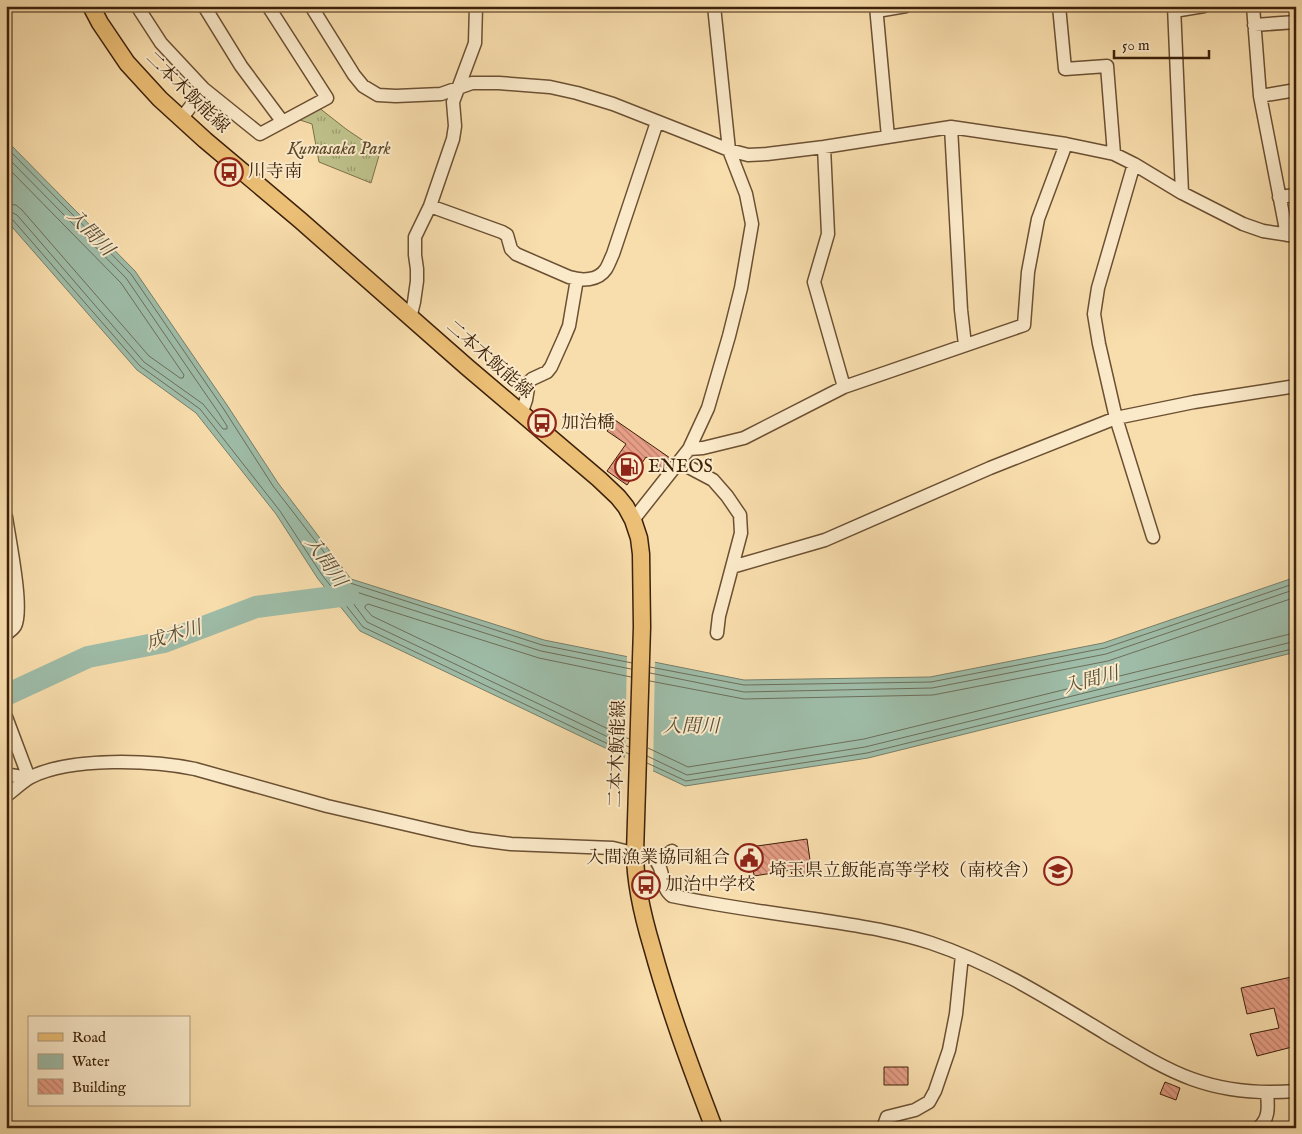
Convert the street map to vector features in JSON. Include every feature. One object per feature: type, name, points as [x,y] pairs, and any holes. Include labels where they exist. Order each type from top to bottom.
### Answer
[{"type":"main road","name":"二本木飯能線","points":[[91,6],[100,23],[127,62],[181,119],[300,220],[521,414],[599,479],[618,497],[633,520],[639,538],[641,554],[642,627],[635,866],[641,905],[658,972],[682,1044],[714,1128]]},
{"type":"street","points":[[137,6],[161,43],[204,89],[260,134],[327,98],[268,6]]},
{"type":"street","points":[[204,6],[241,66],[282,121]]},
{"type":"street","points":[[311,6],[354,75],[363,86],[378,95],[441,94],[472,83],[550,87],[604,101],[729,150],[748,155],[824,147],[951,127],[1066,144],[1114,154],[1243,224],[1263,231],[1291,235],[1279,197],[1260,96],[1253,6]]},
{"type":"street","points":[[410,318],[417,275],[415,237],[430,206],[453,139],[455,126],[453,102],[474,43],[476,6]]},
{"type":"street","points":[[633,520],[689,449],[708,408],[741,288],[752,224],[746,194],[729,150],[714,6]]},
{"type":"street","points":[[888,137],[877,8],[906,6]]},
{"type":"street","points":[[1058,6],[1065,70],[1107,66],[1114,154]]},
{"type":"street","points":[[1182,192],[1174,8],[1204,6]]},
{"type":"street","points":[[1254,25],[1296,22]]},
{"type":"street","points":[[181,119],[204,89]]},
{"type":"street","points":[[1260,96],[1296,90]]},
{"type":"street","points":[[430,206],[502,232],[507,235],[511,249],[516,254],[577,280],[588,280],[606,270],[613,254],[657,122]]},
{"type":"street","points":[[951,127],[961,310],[965,345]]},
{"type":"street","points":[[689,449],[703,448],[744,438],[844,387],[1024,325],[1028,272],[1038,219],[1066,144]]},
{"type":"street","points":[[824,147],[828,234],[814,282],[844,387]]},
{"type":"street","points":[[1134,164],[1098,288],[1094,314],[1116,418],[1153,538]]},
{"type":"street","points":[[1279,197],[1296,195]]},
{"type":"street","points":[[521,414],[529,382],[547,372],[551,367],[564,338],[570,320],[577,280]]},
{"type":"street","points":[[732,567],[826,540],[990,468],[1116,418],[1194,402],[1296,386]]},
{"type":"street","points":[[679,462],[713,480],[740,515],[740,533],[719,616],[717,633]]},
{"type":"street","points":[[6,517],[18,608],[16,625],[6,634]]},
{"type":"street","points":[[6,717],[30,778]]},
{"type":"street","points":[[6,796],[30,778],[53,770],[81,764],[142,763],[178,765],[327,806],[463,837],[511,844],[613,848],[635,846],[658,862],[661,867],[664,885],[667,892],[672,896],[868,928],[905,936],[962,955],[991,968],[1021,983],[1120,1042],[1193,1079],[1241,1091],[1296,1091]]},
{"type":"street","points":[[6,776],[30,778]]},
{"type":"street","points":[[658,862],[672,851]]},
{"type":"street","points":[[883,1128],[887,1117],[915,1110],[929,1102],[935,1091],[949,1050],[956,1014],[962,955]]},
{"type":"street","points":[[1258,1128],[1266,1120],[1268,1110],[1267,1092]]},
{"type":"green space","name":"Kumasaka Park","points":[[318,107],[380,152],[371,183],[319,162],[312,124],[297,119]]},
{"type":"water","name":"入間川","points":[[6,140],[135,271],[278,483],[351,579],[544,640],[744,680],[930,677],[1103,643],[1296,577],[1296,652],[868,758],[685,786],[360,631],[318,579],[276,514],[196,413],[137,370],[6,220]]},
{"type":"pier","points":[[627,654],[655,660],[653,774],[625,761]]},
{"type":"building","points":[[615,420],[670,458],[662,468],[646,457],[627,485],[607,471],[626,444],[607,431]]},
{"type":"building","points":[[807,839],[812,874],[792,877],[791,870],[754,876],[750,847]]},
{"type":"building","points":[[1296,976],[1296,1046],[1257,1056],[1250,1034],[1279,1028],[1274,1008],[1247,1014],[1241,988]]},
{"type":"building","points":[[884,1067],[908,1067],[908,1085],[884,1085]]},
{"type":"building","points":[[1165,1082],[1180,1088],[1176,1100],[1160,1094]]},
{"type":"waterway","name":"成木川","points":[[6,695],[88,657],[164,642],[256,607],[348,595]]},
{"type":"place","name":"川寺南","points":[[229,172]]},
{"type":"place","name":"加治橋","points":[[542,423]]},
{"type":"place","name":"ENEOS","points":[[629,467]]},
{"type":"place","name":"入間漁業協同組合","points":[[749,858]]},
{"type":"place","name":"埼玉県立飯能高等学校（南校舎）","points":[[1058,871]]},
{"type":"place","name":"加治中学校","points":[[646,885]]}]
